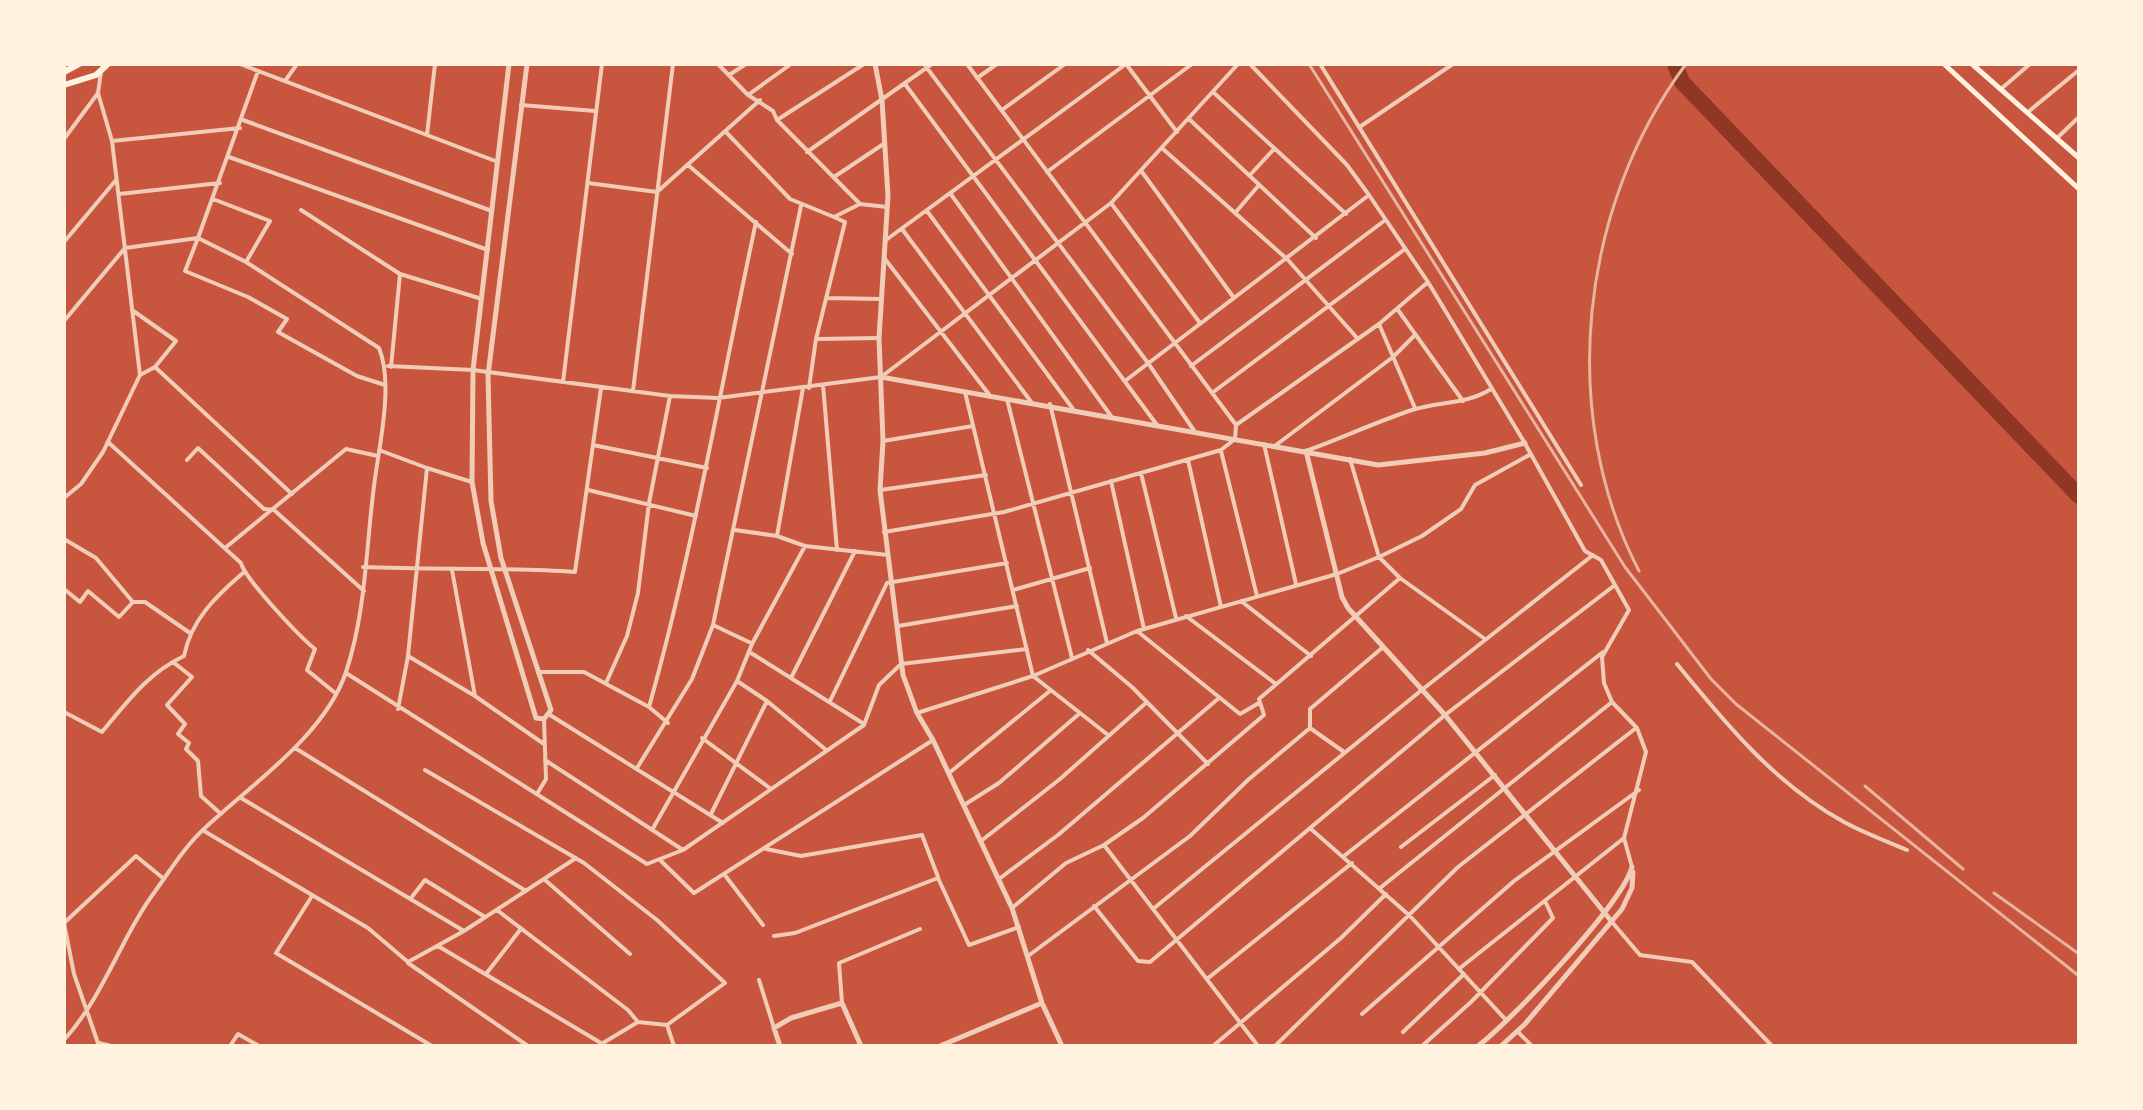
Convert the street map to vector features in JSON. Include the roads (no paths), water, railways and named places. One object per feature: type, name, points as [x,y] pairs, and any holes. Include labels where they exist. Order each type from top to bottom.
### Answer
[{"type":"main road","points":[[64,85],[102,70],[108,64]]},
{"type":"main road","points":[[1944,64],[2079,189]]},
{"type":"main road","points":[[64,72],[75,65]]},
{"type":"main road","points":[[1974,65],[2079,158]]},
{"type":"street","points":[[240,64],[498,162]]},
{"type":"street","points":[[285,81],[297,64]]},
{"type":"street","points":[[427,135],[435,64]]},
{"type":"street","points":[[509,64],[473,370],[472,482],[489,566],[536,718],[547,717],[637,768],[723,823]]},
{"type":"street","points":[[527,64],[488,375],[491,501],[504,567],[538,672],[547,717],[544,744],[546,779],[536,795]]},
{"type":"street","points":[[563,382],[602,64]]},
{"type":"street","points":[[633,391],[673,64]]},
{"type":"street","points":[[718,64],[748,95],[773,111],[777,120],[860,204]]},
{"type":"street","points":[[729,75],[746,64]]},
{"type":"street","points":[[748,95],[791,64]]},
{"type":"street","points":[[777,120],[864,64]]},
{"type":"street","points":[[875,64],[882,100],[887,207],[879,338],[883,441],[880,490],[901,664],[917,713],[933,740],[1012,908],[1042,1003],[1062,1046]]},
{"type":"street","points":[[884,532],[996,514],[1035,504],[1221,450],[1235,439],[1236,425],[967,64]]},
{"type":"street","points":[[977,78],[997,64]]},
{"type":"street","points":[[1001,110],[1065,64]]},
{"type":"street","points":[[886,240],[1126,64],[1177,133]]},
{"type":"street","points":[[1047,172],[1192,64]]},
{"type":"street","points":[[881,377],[1111,203],[1238,64]]},
{"type":"street","points":[[1250,64],[1347,165],[1369,195],[1428,282],[1525,443],[1585,551],[1601,560],[1629,610],[1605,650],[1344,856]]},
{"type":"street","points":[[1320,64],[1581,485]]},
{"type":"street","points":[[1361,126],[1453,64]]},
{"type":"street","points":[[2001,89],[2030,64]]},
{"type":"street","points":[[807,152],[928,65],[1148,363],[1195,432]]},
{"type":"street","points":[[64,498],[81,484],[108,442],[140,375],[112,141],[98,93],[102,70]]},
{"type":"street","points":[[2028,112],[2079,70]]},
{"type":"street","points":[[258,71],[243,120],[185,271],[248,297],[287,319],[278,332],[357,376],[385,385]]},
{"type":"street","points":[[905,84],[1157,425]]},
{"type":"street","points":[[1213,92],[1346,214]]},
{"type":"street","points":[[64,139],[98,93]]},
{"type":"street","points":[[588,183],[657,192],[760,100]]},
{"type":"street","points":[[521,105],[596,111]]},
{"type":"street","points":[[2057,138],[2079,117]]},
{"type":"street","points":[[1189,119],[1316,238]]},
{"type":"street","points":[[243,120],[492,211]]},
{"type":"street","points":[[112,141],[240,128]]},
{"type":"street","points":[[725,131],[790,199],[845,222],[816,339],[777,536]]},
{"type":"street","points":[[833,177],[885,143]]},
{"type":"street","points":[[1163,149],[1288,260],[1358,339]]},
{"type":"street","points":[[1250,175],[1274,149]]},
{"type":"street","points":[[229,157],[488,250]]},
{"type":"street","points":[[688,165],[792,254]]},
{"type":"street","points":[[1142,172],[1234,298]]},
{"type":"street","points":[[64,242],[117,179]]},
{"type":"street","points":[[119,194],[220,183]]},
{"type":"street","points":[[1235,213],[1260,184]]},
{"type":"street","points":[[950,193],[1111,416]]},
{"type":"street","points":[[1125,381],[1288,260],[1369,195]]},
{"type":"street","points":[[213,199],[270,221],[246,262]]},
{"type":"street","points":[[1111,203],[1200,324]]},
{"type":"street","points":[[834,217],[860,204],[887,207]]},
{"type":"street","points":[[637,768],[668,723],[692,679],[713,625],[801,206]]},
{"type":"street","points":[[301,210],[400,274],[482,299]]},
{"type":"street","points":[[927,211],[1073,409]]},
{"type":"street","points":[[1191,366],[1384,221]]},
{"type":"street","points":[[649,707],[676,612],[756,222]]},
{"type":"street","points":[[902,229],[1033,404]]},
{"type":"street","points":[[64,321],[125,248],[198,238],[246,262],[379,348],[389,366]]},
{"type":"street","points":[[1212,393],[1405,249]]},
{"type":"street","points":[[885,258],[991,397]]},
{"type":"street","points":[[64,1040],[89,1008],[164,879],[203,830],[295,748],[346,673],[364,591],[363,567],[400,274]]},
{"type":"street","points":[[1236,425],[1398,310],[1428,282]]},
{"type":"street","points":[[826,298],[882,299]]},
{"type":"street","points":[[132,310],[176,341],[155,367],[140,375]]},
{"type":"street","points":[[1398,310],[1463,401]]},
{"type":"street","points":[[1379,324],[1415,408]]},
{"type":"street","points":[[1276,445],[1393,357],[1415,335]]},
{"type":"street","points":[[816,339],[879,338]]},
{"type":"street","points":[[389,366],[473,370],[488,375],[670,396],[718,398],[881,377],[1033,404],[1049,404],[1378,465],[1485,453],[1525,443]]},
{"type":"street","points":[[155,367],[292,494]]},
{"type":"street","points":[[823,385],[837,550]]},
{"type":"street","points":[[363,567],[452,570],[489,566],[575,572],[601,388]]},
{"type":"street","points":[[1306,451],[1415,408],[1474,400],[1491,389]]},
{"type":"street","points":[[965,392],[1033,676],[1108,735]]},
{"type":"street","points":[[606,683],[627,636],[638,593],[649,503],[670,396]]},
{"type":"street","points":[[1007,399],[1072,658]]},
{"type":"street","points":[[1049,404],[1107,643]]},
{"type":"street","points":[[883,441],[973,426]]},
{"type":"street","points":[[108,442],[241,563],[243,573],[284,614],[287,627],[315,649],[307,670],[335,693]]},
{"type":"street","points":[[1264,444],[1296,584]]},
{"type":"street","points":[[593,445],[707,468]]},
{"type":"street","points":[[187,460],[198,448],[264,509],[274,510],[364,591]]},
{"type":"street","points":[[225,548],[346,449],[378,453],[472,482]]},
{"type":"street","points":[[1221,450],[1257,596]]},
{"type":"street","points":[[1306,451],[1342,597],[1355,619],[1423,689],[1640,955],[1692,962],[1772,1046]]},
{"type":"street","points":[[917,713],[1033,676],[1087,650],[1137,631],[1337,574],[1379,557],[1422,536],[1461,509],[1475,485],[1531,454]]},
{"type":"street","points":[[1350,459],[1379,557],[1400,578],[1485,639]]},
{"type":"street","points":[[1188,460],[1221,607]]},
{"type":"street","points":[[398,709],[408,656],[427,468]]},
{"type":"street","points":[[1141,473],[1176,618]]},
{"type":"street","points":[[880,490],[986,475]]},
{"type":"street","points":[[1111,481],[1144,629]]},
{"type":"street","points":[[588,490],[696,516]]},
{"type":"street","points":[[735,530],[777,536],[805,546],[888,555]]},
{"type":"street","points":[[64,539],[96,558],[133,602]]},
{"type":"street","points":[[652,830],[672,790],[737,681],[751,653],[752,644],[805,546]]},
{"type":"street","points":[[791,678],[855,551]]},
{"type":"street","points":[[1153,909],[1593,555]]},
{"type":"street","points":[[830,701],[887,583],[1007,563]]},
{"type":"street","points":[[1013,590],[1090,568]]},
{"type":"street","points":[[452,570],[475,696]]},
{"type":"street","points":[[64,712],[102,732],[146,681],[184,656],[189,633],[220,592],[243,573]]},
{"type":"street","points":[[1137,631],[1240,714],[1259,703],[1276,684],[1400,578]]},
{"type":"street","points":[[1094,906],[1138,961],[1150,962],[1445,715],[1615,585]]},
{"type":"street","points":[[65,593],[80,602],[88,591],[119,617],[133,602],[145,602],[189,633]]},
{"type":"street","points":[[1241,601],[1311,656]]},
{"type":"street","points":[[898,626],[1017,606]]},
{"type":"street","points":[[1186,616],[1276,684]]},
{"type":"street","points":[[713,625],[752,644]]},
{"type":"street","points":[[1310,728],[1310,709],[1382,648]]},
{"type":"street","points":[[346,673],[398,709],[647,864],[683,850],[864,725],[879,685],[901,664],[1027,649]]},
{"type":"street","points":[[1087,650],[1147,702],[1208,764]]},
{"type":"street","points":[[1501,1046],[1518,1032],[1612,922],[1631,894],[1632,867],[1624,838],[1639,790],[1646,752],[1637,728],[1612,702],[1604,683],[1605,650]]},
{"type":"street","points":[[751,653],[864,725]]},
{"type":"street","points":[[408,656],[475,696],[544,744]]},
{"type":"street","points":[[173,661],[192,677],[167,705],[185,724],[178,734],[189,743],[186,749],[198,761],[201,796],[221,814]]},
{"type":"street","points":[[1677,664],[1733,730],[1803,796],[1844,822],[1907,850]]},
{"type":"street","points":[[538,672],[584,672],[649,707],[668,723]]},
{"type":"street","points":[[737,681],[767,701],[826,750]]},
{"type":"street","points":[[949,773],[1051,690]]},
{"type":"street","points":[[999,879],[1058,835],[1219,698]]},
{"type":"street","points":[[711,814],[767,701]]},
{"type":"street","points":[[981,841],[1060,779],[1147,702]]},
{"type":"street","points":[[1380,888],[1612,702]]},
{"type":"street","points":[[1012,908],[1066,863],[1104,845],[1260,721],[1264,711],[1259,703]]},
{"type":"street","points":[[964,805],[999,783],[1080,713]]},
{"type":"street","points":[[1310,728],[1345,753]]},
{"type":"street","points":[[1028,956],[1190,836],[1249,779],[1310,728]]},
{"type":"street","points":[[1275,1046],[1458,867],[1637,728]]},
{"type":"street","points":[[702,738],[771,789]]},
{"type":"street","points":[[661,861],[694,893],[933,740]]},
{"type":"street","points":[[295,748],[526,891]]},
{"type":"street","points":[[545,760],[683,850]]},
{"type":"street","points":[[425,770],[576,858],[657,920],[725,983],[667,1025],[638,1022],[599,1045],[438,946]]},
{"type":"street","points":[[1401,847],[1495,775]]},
{"type":"street","points":[[1362,1014],[1554,849],[1639,790]]},
{"type":"street","points":[[241,798],[464,931]]},
{"type":"street","points":[[1311,829],[1410,916],[1508,1021]]},
{"type":"street","points":[[203,830],[368,928],[408,962],[528,1046]]},
{"type":"street","points":[[764,848],[801,856],[922,835],[969,945],[1019,927]]},
{"type":"street","points":[[1459,968],[1624,838]]},
{"type":"street","points":[[1104,845],[1258,1046]]},
{"type":"street","points":[[111,1046],[99,1045],[89,1008],[74,974],[64,923],[136,856],[164,879]]},
{"type":"street","points":[[408,962],[464,931],[576,858]]},
{"type":"street","points":[[1207,979],[1352,863]]},
{"type":"street","points":[[1478,1046],[1508,1021],[1604,911],[1621,890],[1632,867]]},
{"type":"street","points":[[724,874],[763,925]]},
{"type":"street","points":[[774,936],[795,933],[938,878]]},
{"type":"street","points":[[410,898],[425,880],[485,917]]},
{"type":"street","points":[[545,880],[630,954]]},
{"type":"street","points":[[1213,1046],[1242,1025],[1386,894]]},
{"type":"street","points":[[312,895],[276,953],[432,1046]]},
{"type":"street","points":[[1422,1046],[1481,992],[1553,918],[1545,901]]},
{"type":"street","points":[[497,910],[628,1010],[638,1022]]},
{"type":"street","points":[[861,1046],[842,1003],[839,963],[920,929]]},
{"type":"street","points":[[486,974],[520,930]]},
{"type":"street","points":[[1403,1032],[1464,974]]},
{"type":"street","points":[[759,980],[780,1046]]},
{"type":"street","points":[[774,1028],[791,1018],[842,1003]]},
{"type":"street","points":[[940,1046],[1042,1003]]},
{"type":"street","points":[[667,1025],[674,1046]]},
{"type":"street","points":[[1518,1032],[1532,1046]]},
{"type":"street","points":[[230,1046],[238,1034],[259,1046]]},
{"type":"street","points":[[420,1046],[423,1039]]},
{"type":"street","points":[[1486,1040],[1491,1046]]},
{"type":"waterway","points":[[1675,64],[1682,82],[2079,496]]},
{"type":"railway","points":[[1309,64],[1625,567],[1711,679],[1736,704],[2079,976]]},
{"type":"railway","points":[[1639,571],[1613,510],[1597,445],[1590,379],[1592,312],[1603,245],[1622,181],[1650,120],[1686,64]]},
{"type":"railway","points":[[1865,786],[1963,869]]},
{"type":"railway","points":[[1994,893],[2079,954]]}]
